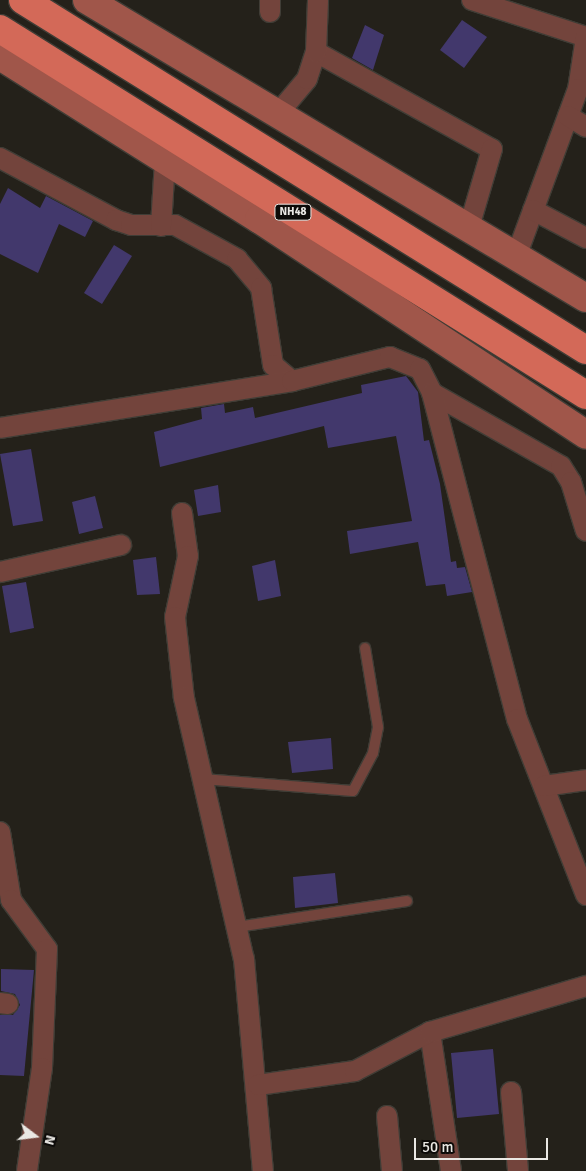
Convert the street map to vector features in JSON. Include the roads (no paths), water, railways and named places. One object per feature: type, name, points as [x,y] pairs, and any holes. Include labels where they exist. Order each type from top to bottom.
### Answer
[{"type":"highway","points":[[23,0],[586,350]]},
{"type":"highway","name":"NH48","points":[[0,29],[586,395]]},
{"type":"main road","points":[[87,0],[276,116],[517,254],[586,298]]},
{"type":"main road","points":[[0,56],[165,160],[586,435]]},
{"type":"street","points":[[276,116],[307,79],[316,52],[318,0]]},
{"type":"street","points":[[472,0],[586,37],[578,88],[517,254]]},
{"type":"street","points":[[316,52],[492,149],[469,227]]},
{"type":"street","points":[[568,116],[586,127]]},
{"type":"street","points":[[0,158],[116,220],[192,231],[250,271],[263,295],[274,365],[292,381]]},
{"type":"street","points":[[161,226],[165,160]]},
{"type":"street","points":[[533,210],[586,238]]},
{"type":"street","points":[[0,428],[292,381],[390,357],[420,369],[432,393],[517,719],[586,895]]},
{"type":"street","points":[[432,393],[562,466],[571,482],[586,531]]},
{"type":"street","points":[[182,513],[188,556],[175,617],[184,698],[237,926],[258,1085],[263,1171]]},
{"type":"street","points":[[0,572],[121,545]]},
{"type":"street","points":[[544,786],[586,780]]},
{"type":"street","points":[[0,832],[12,900],[47,948],[42,1068],[28,1171]]},
{"type":"street","points":[[258,1085],[355,1071],[430,1032],[586,986]]},
{"type":"street","points":[[430,1032],[451,1171]]},
{"type":"street","points":[[511,1092],[518,1171]]},
{"type":"street","points":[[387,1116],[392,1171]]},
{"type":"lane","points":[[203,779],[353,792],[373,753],[378,727],[365,648]]},
{"type":"lane","points":[[237,926],[407,901]]}]
